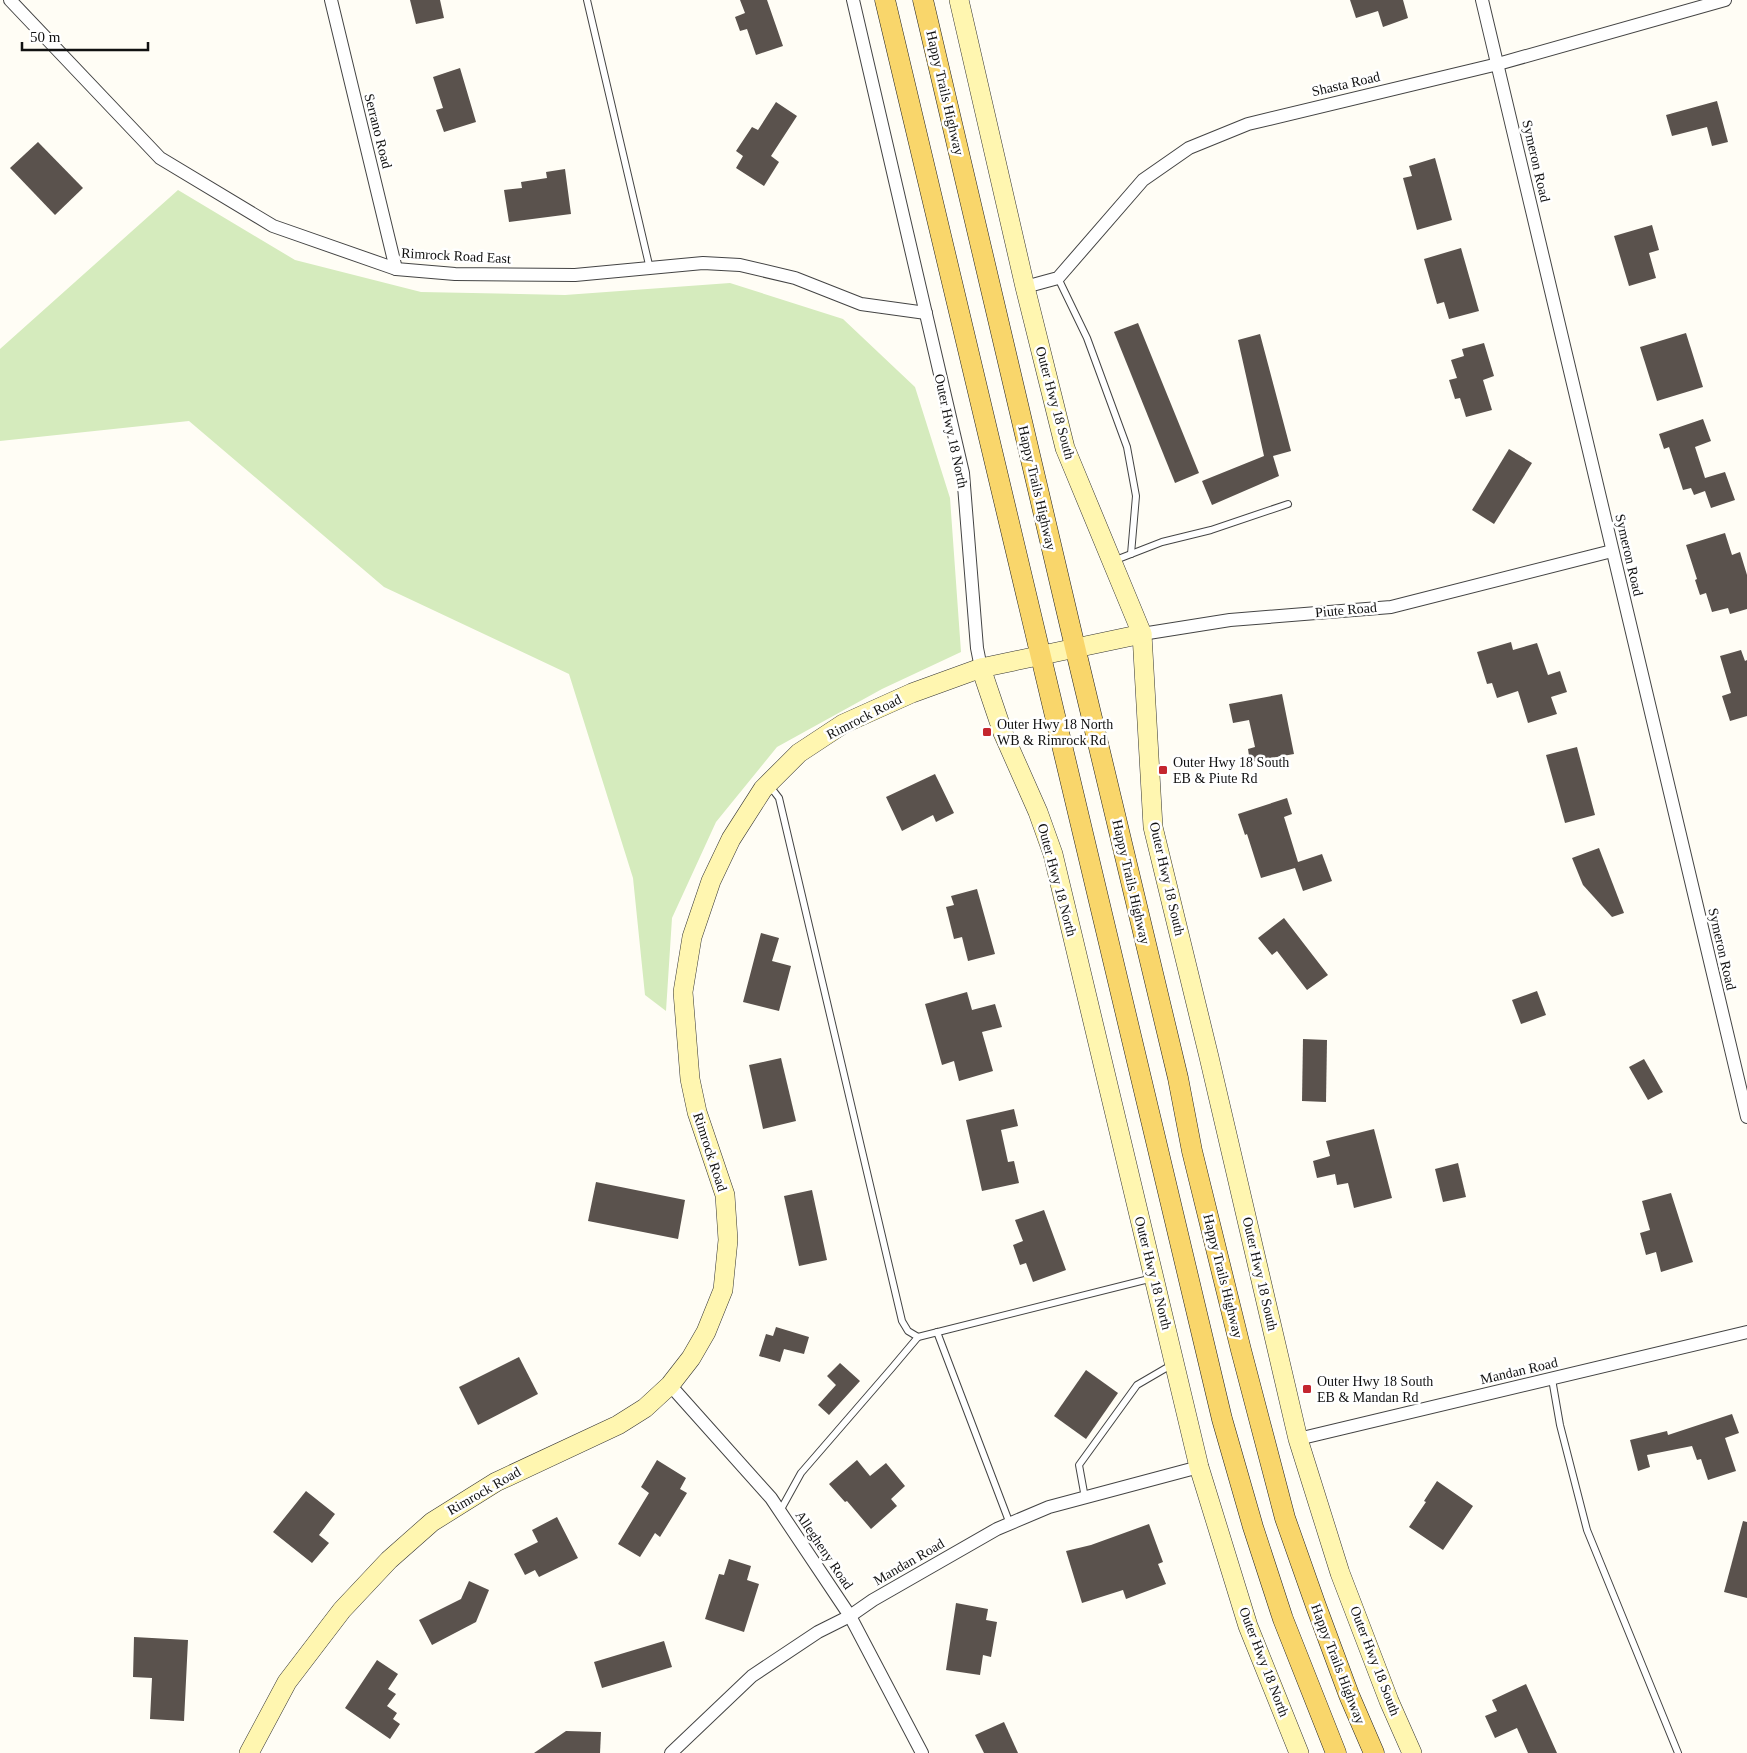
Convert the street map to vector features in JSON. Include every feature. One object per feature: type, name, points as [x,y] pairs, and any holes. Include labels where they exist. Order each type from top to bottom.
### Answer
[{"type":"main road","points":[[885,0],[1222,1420],[1253,1527],[1283,1618],[1336,1753]]},
{"type":"main road","name":"Happy Trails Highway","points":[[923,0],[1178,1078],[1192,1151],[1231,1312],[1286,1518],[1322,1624],[1349,1695],[1374,1753]]},
{"type":"street","name":"Rimrock Road East","points":[[10,0],[160,158],[273,226],[396,269],[455,274],[576,275],[703,263],[740,266],[795,278],[861,304],[926,313]]},
{"type":"street","name":"Serrano Road","points":[[331,0],[396,269]]},
{"type":"street","name":"Outer Hwy 18 North","points":[[852,0],[963,473],[977,648],[981,668],[1003,733],[1038,812],[1052,854],[1199,1467],[1248,1626],[1299,1753]]},
{"type":"street","name":"Outer Hwy 18 South","points":[[959,0],[1025,287],[1065,448],[1142,634],[1153,827],[1298,1439],[1340,1572],[1389,1701],[1412,1753]]},
{"type":"street","name":"Symeron Road","points":[[1482,0],[1747,1117]]},
{"type":"street","name":"Shasta Road","points":[[1058,278],[1143,180],[1189,148],[1248,124],[1498,64],[1725,0]]},
{"type":"street","points":[[1025,287],[1058,278]]},
{"type":"street","name":"Piute Road","points":[[1075,648],[1142,634],[1230,620],[1391,606],[1612,551]]},
{"type":"street","name":"Rimrock Road","points":[[249,1753],[287,1682],[342,1610],[389,1560],[432,1522],[496,1482],[618,1425],[644,1408],[670,1385],[691,1358],[701,1341],[723,1290],[728,1240],[725,1195],[697,1112],[690,1079],[683,992],[692,937],[710,886],[730,839],[768,784],[799,753],[844,724],[912,693],[981,668],[1075,648]]},
{"type":"street","name":"Mandan Road","points":[[1298,1439],[1747,1332]]},
{"type":"street","name":"Allegheny Road","points":[[670,1385],[771,1498],[780,1511],[850,1616],[922,1753]]},
{"type":"street","name":"Mandan Road","points":[[671,1753],[752,1676],[818,1632],[850,1616],[873,1600],[998,1529],[1049,1507],[1199,1467]]},
{"type":"lane","points":[[587,0],[650,268]]},
{"type":"lane","points":[[1058,278],[1087,338],[1127,447],[1136,496],[1131,554]]},
{"type":"lane","points":[[1112,561],[1162,542],[1211,530],[1288,504]]},
{"type":"lane","points":[[768,784],[779,798],[902,1321],[908,1331],[918,1337]]},
{"type":"lane","points":[[780,1511],[801,1473],[918,1337],[1154,1278]]},
{"type":"lane","points":[[937,1332],[1010,1524]]},
{"type":"lane","points":[[1085,1498],[1079,1465],[1137,1385],[1175,1363]]},
{"type":"lane","points":[[1552,1378],[1560,1425],[1588,1530],[1678,1753]]},
{"type":"green space","points":[[178,190],[295,260],[421,292],[565,295],[730,283],[843,319],[915,387],[950,498],[961,652],[882,689],[777,747],[716,822],[672,918],[666,1011],[645,995],[633,878],[569,674],[384,587],[189,421],[0,441],[0,349]]},
{"type":"building","points":[[410,0],[440,0],[444,18],[416,24]]},
{"type":"building","points":[[740,0],[767,0],[783,46],[756,55],[747,29],[740,31],[735,17],[745,13]]},
{"type":"building","points":[[1350,0],[1403,0],[1408,18],[1383,27],[1378,11],[1356,18]]},
{"type":"building","points":[[460,68],[476,122],[444,132],[436,110],[443,108],[433,77]]},
{"type":"building","points":[[1717,101],[1728,142],[1712,146],[1707,127],[1672,136],[1666,115]]},
{"type":"building","points":[[776,102],[797,116],[771,156],[779,162],[764,186],[736,168],[743,156],[736,151],[752,127],[758,130]]},
{"type":"building","points":[[38,142],[83,188],[55,215],[10,168]]},
{"type":"building","points":[[1435,158],[1452,220],[1417,230],[1403,178],[1412,176],[1409,166]]},
{"type":"building","points":[[565,169],[571,214],[509,222],[504,190],[522,188],[521,182],[547,178],[546,172]]},
{"type":"building","points":[[1652,225],[1659,250],[1649,253],[1656,278],[1629,286],[1614,236]]},
{"type":"building","points":[[1461,248],[1479,311],[1449,319],[1444,302],[1437,304],[1424,259]]},
{"type":"building","points":[[1138,323],[1199,473],[1175,483],[1114,332]]},
{"type":"building","points":[[1686,333],[1703,387],[1657,401],[1640,347]]},
{"type":"building","points":[[1260,334],[1291,451],[1273,456],[1279,476],[1212,505],[1202,481],[1264,456],[1238,340]]},
{"type":"building","points":[[1484,343],[1494,376],[1483,380],[1492,410],[1466,417],[1460,398],[1455,399],[1449,380],[1457,378],[1451,360],[1464,356],[1462,349]]},
{"type":"building","points":[[1703,419],[1711,441],[1695,447],[1705,478],[1725,472],[1735,500],[1711,508],[1705,491],[1694,495],[1691,488],[1683,490],[1669,447],[1664,449],[1659,434]]},
{"type":"building","points":[[1509,449],[1532,463],[1494,524],[1472,510]]},
{"type":"building","points":[[1725,533],[1732,555],[1740,552],[1747,575],[1747,609],[1730,614],[1728,608],[1712,612],[1706,593],[1700,595],[1686,545]]},
{"type":"building","points":[[1511,642],[1513,650],[1537,643],[1548,675],[1560,671],[1567,692],[1551,697],[1557,714],[1528,723],[1518,691],[1497,698],[1492,683],[1487,684],[1477,652]]},
{"type":"building","points":[[1741,650],[1745,661],[1747,660],[1747,716],[1730,721],[1722,696],[1731,693],[1720,656]]},
{"type":"building","points":[[1282,694],[1294,754],[1250,762],[1248,749],[1255,747],[1249,720],[1233,723],[1229,704]]},
{"type":"building","points":[[1577,747],[1595,815],[1565,823],[1546,755]]},
{"type":"building","points":[[935,774],[954,813],[936,822],[933,815],[902,831],[886,797]]},
{"type":"building","points":[[1287,798],[1292,814],[1284,817],[1298,862],[1322,854],[1332,881],[1303,891],[1295,868],[1261,878],[1247,834],[1245,835],[1238,814]]},
{"type":"building","points":[[1599,848],[1624,913],[1612,917],[1583,885],[1572,858]]},
{"type":"building","points":[[977,889],[995,954],[968,961],[962,937],[954,939],[946,907],[954,905],[951,896]]},
{"type":"building","points":[[1284,918],[1328,975],[1307,990],[1277,951],[1272,955],[1258,938]]},
{"type":"building","points":[[761,933],[779,938],[772,961],[791,966],[779,1011],[743,1002]]},
{"type":"building","points":[[1537,991],[1546,1015],[1521,1024],[1512,1000]]},
{"type":"building","points":[[967,992],[972,1010],[995,1004],[1002,1027],[982,1032],[993,1071],[959,1081],[954,1061],[942,1065],[925,1004]]},
{"type":"building","points":[[1303,1039],[1327,1040],[1326,1102],[1302,1101]]},
{"type":"building","points":[[781,1058],[796,1121],[763,1129],[749,1065]]},
{"type":"building","points":[[1644,1059],[1663,1092],[1648,1100],[1629,1067]]},
{"type":"building","points":[[1014,1109],[1018,1126],[1001,1130],[1008,1162],[1014,1161],[1019,1183],[982,1191],[966,1120]]},
{"type":"building","points":[[1374,1129],[1392,1198],[1354,1208],[1348,1183],[1337,1185],[1335,1174],[1317,1178],[1313,1161],[1330,1156],[1326,1141]]},
{"type":"building","points":[[1458,1163],[1466,1197],[1443,1202],[1435,1169]]},
{"type":"building","points":[[596,1182],[685,1200],[678,1239],[588,1221]]},
{"type":"building","points":[[812,1190],[827,1260],[799,1266],[784,1196]]},
{"type":"building","points":[[1671,1193],[1693,1262],[1661,1272],[1656,1252],[1646,1255],[1640,1233],[1650,1230],[1642,1201]]},
{"type":"building","points":[[1044,1210],[1066,1270],[1033,1282],[1026,1263],[1020,1265],[1013,1245],[1023,1241],[1015,1220]]},
{"type":"building","points":[[776,1327],[809,1337],[804,1354],[784,1349],[780,1362],[759,1356],[766,1334],[773,1336]]},
{"type":"building","points":[[519,1357],[538,1394],[478,1425],[459,1387]]},
{"type":"building","points":[[840,1363],[860,1381],[829,1415],[818,1405],[836,1385],[827,1376]]},
{"type":"building","points":[[1086,1370],[1118,1393],[1086,1439],[1054,1416]]},
{"type":"building","points":[[1732,1414],[1739,1433],[1725,1438],[1736,1471],[1708,1480],[1701,1459],[1697,1460],[1692,1446],[1647,1455],[1650,1467],[1638,1471],[1630,1440],[1667,1431],[1668,1435]]},
{"type":"building","points":[[657,1460],[686,1478],[680,1489],[687,1493],[660,1537],[655,1533],[640,1557],[618,1544],[649,1493],[641,1487]]},
{"type":"building","points":[[857,1460],[870,1476],[886,1463],[905,1486],[891,1499],[897,1506],[871,1529],[847,1501],[845,1502],[829,1484]]},
{"type":"building","points":[[1437,1481],[1473,1506],[1443,1550],[1409,1527],[1426,1502],[1424,1501]]},
{"type":"building","points":[[306,1491],[335,1514],[319,1535],[329,1543],[312,1563],[273,1532]]},
{"type":"building","points":[[557,1517],[578,1558],[539,1577],[535,1570],[525,1575],[514,1554],[538,1542],[532,1530]]},
{"type":"building","points":[[1743,1521],[1747,1522],[1747,1598],[1724,1592]]},
{"type":"building","points":[[1149,1524],[1163,1562],[1158,1564],[1166,1584],[1126,1599],[1123,1590],[1082,1603],[1066,1551],[1091,1545]]},
{"type":"building","points":[[729,1559],[751,1566],[747,1580],[759,1584],[744,1632],[705,1619],[719,1574],[724,1575]]},
{"type":"building","points":[[469,1581],[489,1590],[476,1622],[432,1645],[419,1620],[461,1599]]},
{"type":"building","points":[[956,1603],[988,1609],[986,1620],[997,1622],[991,1657],[983,1655],[980,1675],[946,1670]]},
{"type":"building","points":[[134,1637],[188,1640],[184,1721],[150,1719],[152,1678],[133,1677]]},
{"type":"building","points":[[664,1641],[672,1667],[602,1688],[594,1662]]},
{"type":"building","points":[[377,1660],[398,1674],[388,1689],[396,1694],[387,1706],[397,1713],[393,1719],[400,1724],[390,1739],[345,1708]]},
{"type":"building","points":[[1526,1684],[1557,1753],[1528,1753],[1517,1728],[1495,1738],[1485,1716],[1497,1711],[1492,1700]]},
{"type":"building","points":[[1004,1722],[1018,1753],[984,1753],[975,1735]]},
{"type":"building","points":[[566,1731],[601,1732],[600,1753],[534,1753]]},
{"type":"place","name":"Outer Hwy 18 North WB & Rimrock Rd","points":[[987,732]]},
{"type":"place","name":"Outer Hwy 18 South EB & Piute Rd","points":[[1163,770]]},
{"type":"place","name":"Outer Hwy 18 South EB & Mandan Rd","points":[[1307,1389]]}]
